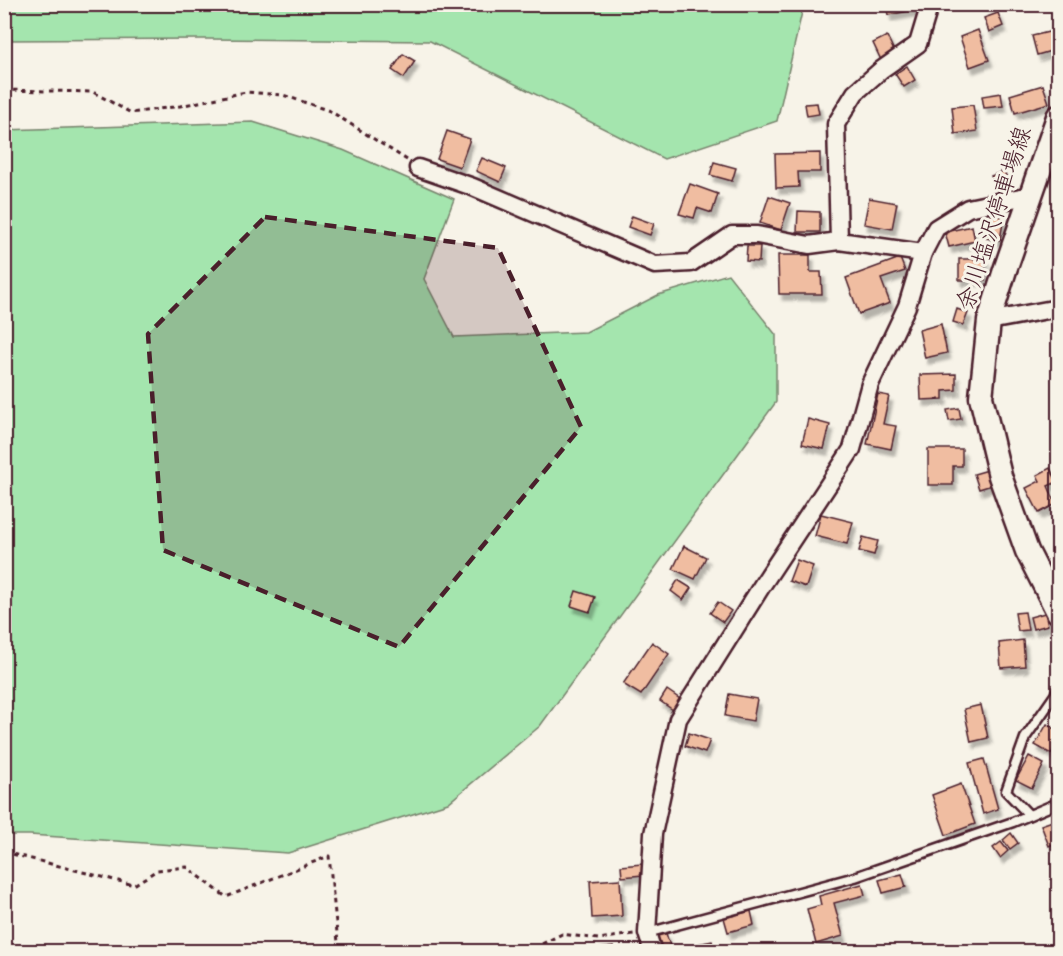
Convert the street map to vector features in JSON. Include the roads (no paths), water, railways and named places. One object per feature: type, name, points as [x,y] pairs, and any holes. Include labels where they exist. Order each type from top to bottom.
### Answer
[{"type":"main road","name":"余川塩沢停車場線","points":[[1059,117],[1052,154],[1031,195],[989,321],[981,397],[1000,476],[1027,551],[1059,612]]},
{"type":"street","points":[[839,241],[836,124],[855,93],[881,70],[918,44],[930,4]]},
{"type":"street","points":[[418,168],[473,187],[655,265],[691,263],[732,235],[757,235],[809,245],[839,241],[923,253]]},
{"type":"street","points":[[653,951],[647,933],[653,834],[678,719],[852,449],[870,384],[907,306],[923,253],[936,228],[968,208],[1031,195]]},
{"type":"street","points":[[989,321],[1059,308]]},
{"type":"lane","points":[[1029,815],[1006,791],[1025,738],[1059,688]]},
{"type":"lane","points":[[647,933],[855,877],[1059,803]]}]
